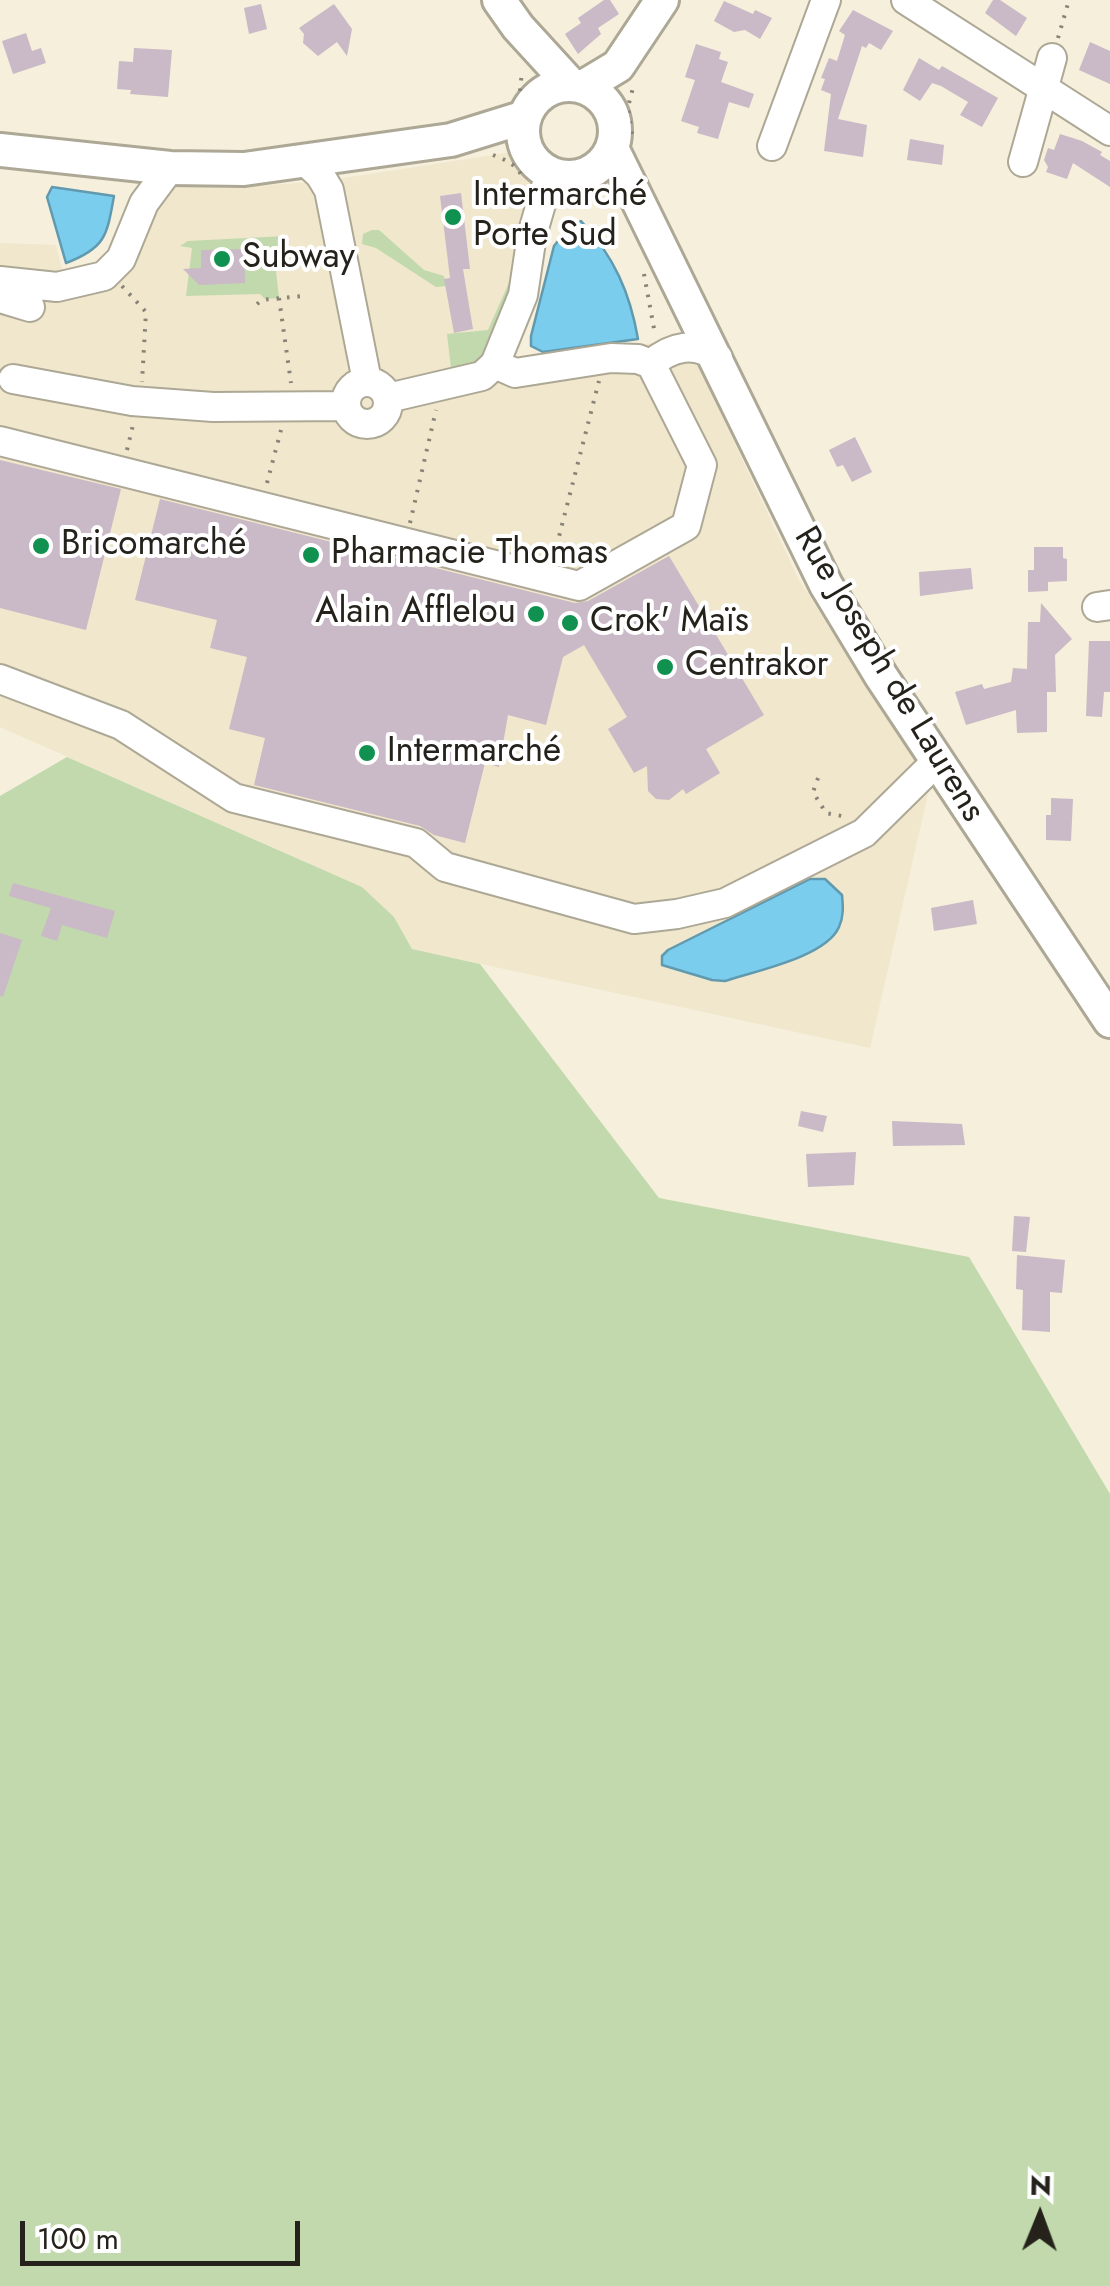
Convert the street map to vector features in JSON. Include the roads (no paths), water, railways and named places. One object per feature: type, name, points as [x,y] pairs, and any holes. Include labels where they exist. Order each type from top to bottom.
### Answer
[{"type":"main road","points":[[0,150],[170,168],[244,169],[451,140],[529,122],[558,87],[577,86],[618,66],[662,0]]},
{"type":"main road","points":[[508,13],[577,86],[595,93],[612,113]]},
{"type":"main road","points":[[508,13],[531,68],[529,122],[540,168],[537,182],[575,177],[612,193]]},
{"type":"main road","points":[[612,193],[606,159],[621,146],[615,137],[612,113],[640,36]]},
{"type":"main road","name":"Rue Joseph de Laurens","points":[[621,146],[630,180],[612,193],[718,358],[826,584],[937,761],[1110,1022]]},
{"type":"street","points":[[772,146],[826,0]]},
{"type":"street","points":[[906,0],[1110,131]]},
{"type":"street","points":[[1023,162],[1052,58]]},
{"type":"street","points":[[306,162],[328,190],[377,390],[386,412],[370,424],[351,418],[346,398],[353,386],[377,390],[442,386],[482,376],[495,364],[523,295],[537,182]]},
{"type":"street","points":[[0,281],[57,287],[104,276],[120,259],[144,203],[170,168]]},
{"type":"street","points":[[0,298],[30,306]]},
{"type":"street","points":[[495,364],[515,373],[611,358],[648,362],[666,352],[692,346],[718,358]]},
{"type":"street","points":[[0,441],[579,586],[686,526],[702,465],[648,362]]},
{"type":"street","points":[[13,379],[138,402],[214,407],[346,406]]},
{"type":"street","points":[[0,679],[120,725],[234,798],[416,843],[445,866],[634,918],[677,914],[725,903],[864,834],[937,761]]},
{"type":"water","points":[[52,187],[114,196],[109,221],[97,245],[66,263],[47,197]]},
{"type":"water","points":[[581,221],[619,276],[638,339],[543,352],[531,346],[531,336],[554,246]]},
{"type":"water","points":[[810,879],[825,879],[842,895],[839,927],[820,947],[725,981],[662,965],[662,956],[668,950]]},
{"type":"place","name":"Intermarché Porte Sud","points":[[453,217]]},
{"type":"place","name":"Subway","points":[[222,259]]},
{"type":"place","name":"Bricomarché","points":[[41,546]]},
{"type":"place","name":"Pharmacie Thomas","points":[[311,555]]},
{"type":"place","name":"Alain Afflelou","points":[[536,614]]},
{"type":"place","name":"Crok' Maïs","points":[[570,623]]},
{"type":"place","name":"Centrakor","points":[[665,667]]},
{"type":"place","name":"Intermarché","points":[[367,753]]}]
